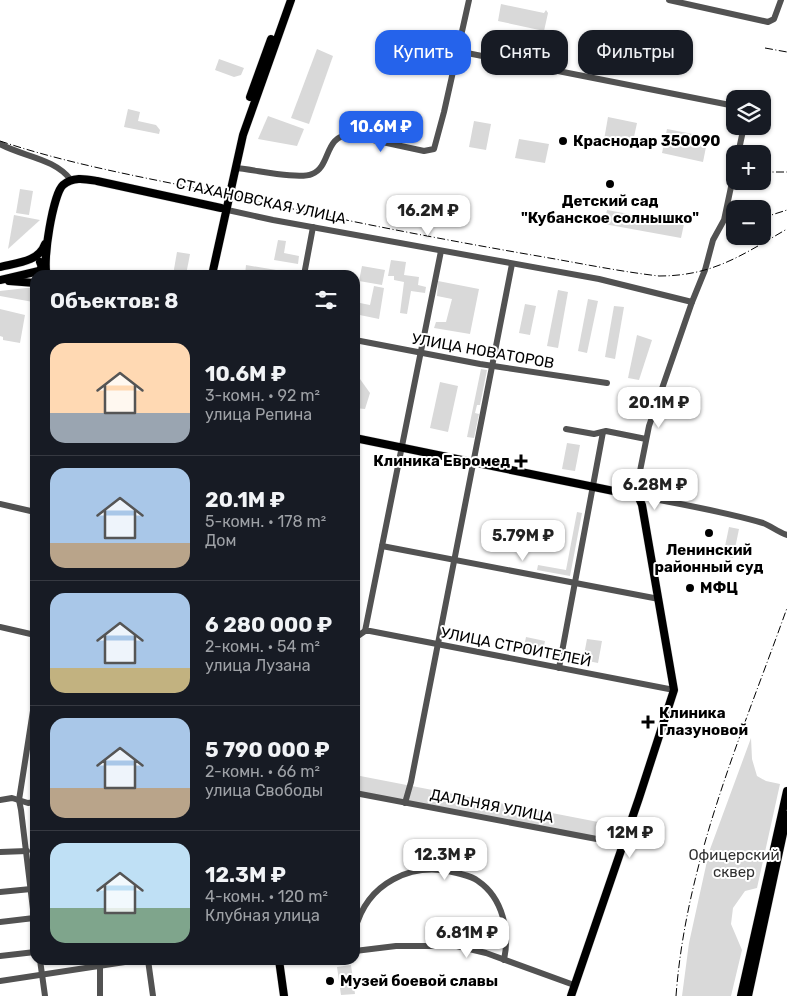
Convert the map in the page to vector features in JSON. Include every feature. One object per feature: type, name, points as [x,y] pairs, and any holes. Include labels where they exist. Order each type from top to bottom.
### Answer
[{"type":"main road","points":[[209,270],[238,133],[286,0]]},
{"type":"main road","points":[[213,270],[223,209],[243,135],[291,0]]},
{"type":"main road","points":[[46,270],[49,233],[57,194],[63,185],[71,180]]},
{"type":"main road","name":"СТАХАНОВСКАЯ УЛИЦА","points":[[71,180],[97,181],[223,209]]},
{"type":"main road","points":[[0,267],[29,260],[42,252],[49,233]]},
{"type":"main road","points":[[29,260],[40,262],[42,265],[40,270]]},
{"type":"main road","points":[[0,280],[30,272]]},
{"type":"main road","points":[[0,280],[30,283]]},
{"type":"main road","points":[[360,439],[638,496],[642,505],[674,690],[570,996]]},
{"type":"main road","points":[[741,996],[787,790]]},
{"type":"main road","points":[[748,996],[787,815]]},
{"type":"main road","points":[[282,965],[284,996]]},
{"type":"street","points":[[462,30],[469,0]]},
{"type":"street","points":[[669,0],[765,21],[772,21],[774,19],[781,0]]},
{"type":"street","points":[[471,54],[726,104]]},
{"type":"street","points":[[235,168],[298,176],[310,175],[320,169],[334,142],[343,135],[431,151],[436,146],[452,75]]},
{"type":"street","points":[[0,144],[55,166],[62,170],[71,180]]},
{"type":"street","points":[[730,190],[724,220],[713,240],[705,270],[692,302],[646,439],[636,491],[638,496],[734,515],[766,524],[778,532],[787,535]]},
{"type":"street","name":"СТАХАНОВСКАЯ УЛИЦА","points":[[223,209],[599,280],[692,302]]},
{"type":"street","points":[[305,270],[313,227]]},
{"type":"street","points":[[360,635],[365,632],[441,251]]},
{"type":"street","points":[[405,803],[411,782],[512,264]]},
{"type":"street","name":"УЛИЦА НОВАТОРОВ","points":[[360,341],[492,366],[607,384]]},
{"type":"street","points":[[566,429],[594,434],[606,431],[646,439]]},
{"type":"street","points":[[559,668],[603,432]]},
{"type":"street","points":[[0,504],[30,511]]},
{"type":"street","points":[[382,546],[659,599]]},
{"type":"street","points":[[0,627],[30,634]]},
{"type":"street","name":"УЛИЦА СТРОИТЕЛЕЙ","points":[[365,632],[370,631],[674,690]]},
{"type":"street","points":[[30,728],[18,800],[30,880]]},
{"type":"street","name":"ДАЛЬНЯЯ УЛИЦА","points":[[360,794],[623,844]]},
{"type":"street","points":[[0,800],[12,798],[30,803]]},
{"type":"street","points":[[0,852],[27,851]]},
{"type":"street","points":[[360,916],[378,890],[395,878],[406,873],[424,870],[450,871],[476,879],[485,886],[496,902],[504,918],[506,930],[507,947],[504,960]]},
{"type":"street","points":[[0,892],[30,889]]},
{"type":"street","points":[[0,922],[30,918]]},
{"type":"street","points":[[360,950],[396,946],[457,946],[504,960],[574,985]]},
{"type":"street","points":[[0,956],[30,953]]},
{"type":"street","points":[[41,965],[45,996]]},
{"type":"street","points":[[0,981],[90,965]]},
{"type":"street","points":[[99,965],[100,996]]},
{"type":"street","points":[[149,965],[153,996]]},
{"type":"green space","points":[[501,4],[544,13],[546,10],[548,13],[544,30],[498,21]]},
{"type":"green space","points":[[317,49],[333,56],[309,124],[291,118]]},
{"type":"green space","points":[[219,59],[244,68],[241,75],[234,77],[215,70]]},
{"type":"green space","points":[[128,109],[140,112],[138,121],[156,125],[160,130],[159,134],[124,127]]},
{"type":"green space","points":[[268,116],[304,129],[297,146],[258,139]]},
{"type":"green space","points":[[608,117],[637,123],[632,146],[604,140]]},
{"type":"green space","points":[[474,121],[491,124],[486,150],[469,147]]},
{"type":"green space","points":[[667,129],[708,137],[703,162],[662,153]]},
{"type":"green space","points":[[519,139],[549,144],[545,163],[515,158]]},
{"type":"green space","points":[[20,189],[33,191],[29,215],[16,213]]},
{"type":"green space","points":[[607,210],[684,224],[681,238],[604,224]]},
{"type":"green space","points":[[14,215],[40,220],[8,249]]},
{"type":"green space","points":[[278,240],[286,241],[284,253],[299,256],[298,264],[274,260]]},
{"type":"green space","points":[[177,252],[190,254],[187,270],[174,270]]},
{"type":"green space","points":[[391,260],[406,262],[404,275],[419,277],[418,285],[426,287],[425,293],[411,291],[407,314],[400,313],[404,282],[394,280],[394,276],[388,276]]},
{"type":"green space","points":[[246,265],[276,270],[246,270]]},
{"type":"green space","points":[[362,266],[385,270],[382,285],[360,281]]},
{"type":"green space","points":[[438,281],[479,289],[470,334],[434,328],[436,322],[446,322],[452,299],[437,296]]},
{"type":"green space","points":[[374,286],[384,288],[379,319],[360,315],[360,303],[370,305]]},
{"type":"green space","points":[[30,288],[30,301],[0,296],[0,291]]},
{"type":"green space","points":[[558,290],[568,292],[558,348],[547,346]]},
{"type":"green space","points":[[588,299],[598,301],[587,353],[578,351]]},
{"type":"green space","points":[[525,304],[536,306],[530,335],[519,333]]},
{"type":"green space","points":[[614,306],[624,307],[615,359],[605,357]]},
{"type":"green space","points":[[0,309],[25,315],[20,343],[3,340],[3,337],[0,336]]},
{"type":"green space","points":[[637,335],[652,340],[639,380],[628,378]]},
{"type":"green space","points":[[481,369],[487,370],[480,405],[477,405],[475,413],[479,414],[474,438],[467,437]]},
{"type":"green space","points":[[360,379],[370,393],[365,409],[360,408]]},
{"type":"green space","points":[[440,382],[458,386],[448,432],[430,428]]},
{"type":"green space","points":[[567,443],[580,445],[575,471],[562,469]]},
{"type":"green space","points":[[577,512],[582,513],[570,576],[537,570],[538,565],[566,570]]},
{"type":"green space","points":[[729,527],[739,529],[733,558],[723,556]]},
{"type":"green space","points":[[526,637],[545,641],[542,655],[523,652]]},
{"type":"green space","points":[[587,639],[602,641],[598,663],[583,660]]},
{"type":"green space","name":"Офицерский сквер","points":[[751,738],[752,759],[757,776],[766,781],[780,784],[757,888],[745,891],[733,908],[731,924],[742,950],[731,996],[682,996],[689,943],[709,852]]},
{"type":"green space","points":[[360,776],[624,827],[619,841],[360,792]]},
{"type":"green space","points":[[351,965],[355,994],[341,995],[337,967]]},
{"type":"railway","points":[[765,48],[787,52]]},
{"type":"railway","points":[[0,141],[89,166],[348,221],[495,249],[659,276],[678,275],[711,268],[741,255],[787,229]]},
{"type":"railway","points":[[771,172],[787,172]]},
{"type":"railway","points":[[771,215],[787,210]]},
{"type":"railway","points":[[676,996],[691,896],[704,847],[718,799],[787,608]]},
{"type":"place","name":"Краснодар 350090","points":[[563,141]]},
{"type":"place","name":"Детский сад \"Кубанское солнышко\"","points":[[610,184]]},
{"type":"place","name":"Клиника Евромед","points":[[521,461]]},
{"type":"place","name":"Ленинский районный суд","points":[[709,533]]},
{"type":"place","name":"МФЦ","points":[[690,588]]},
{"type":"place","name":"Клиника Глазуновой","points":[[648,722]]},
{"type":"place","name":"Музей боевой славы","points":[[330,981]]}]
